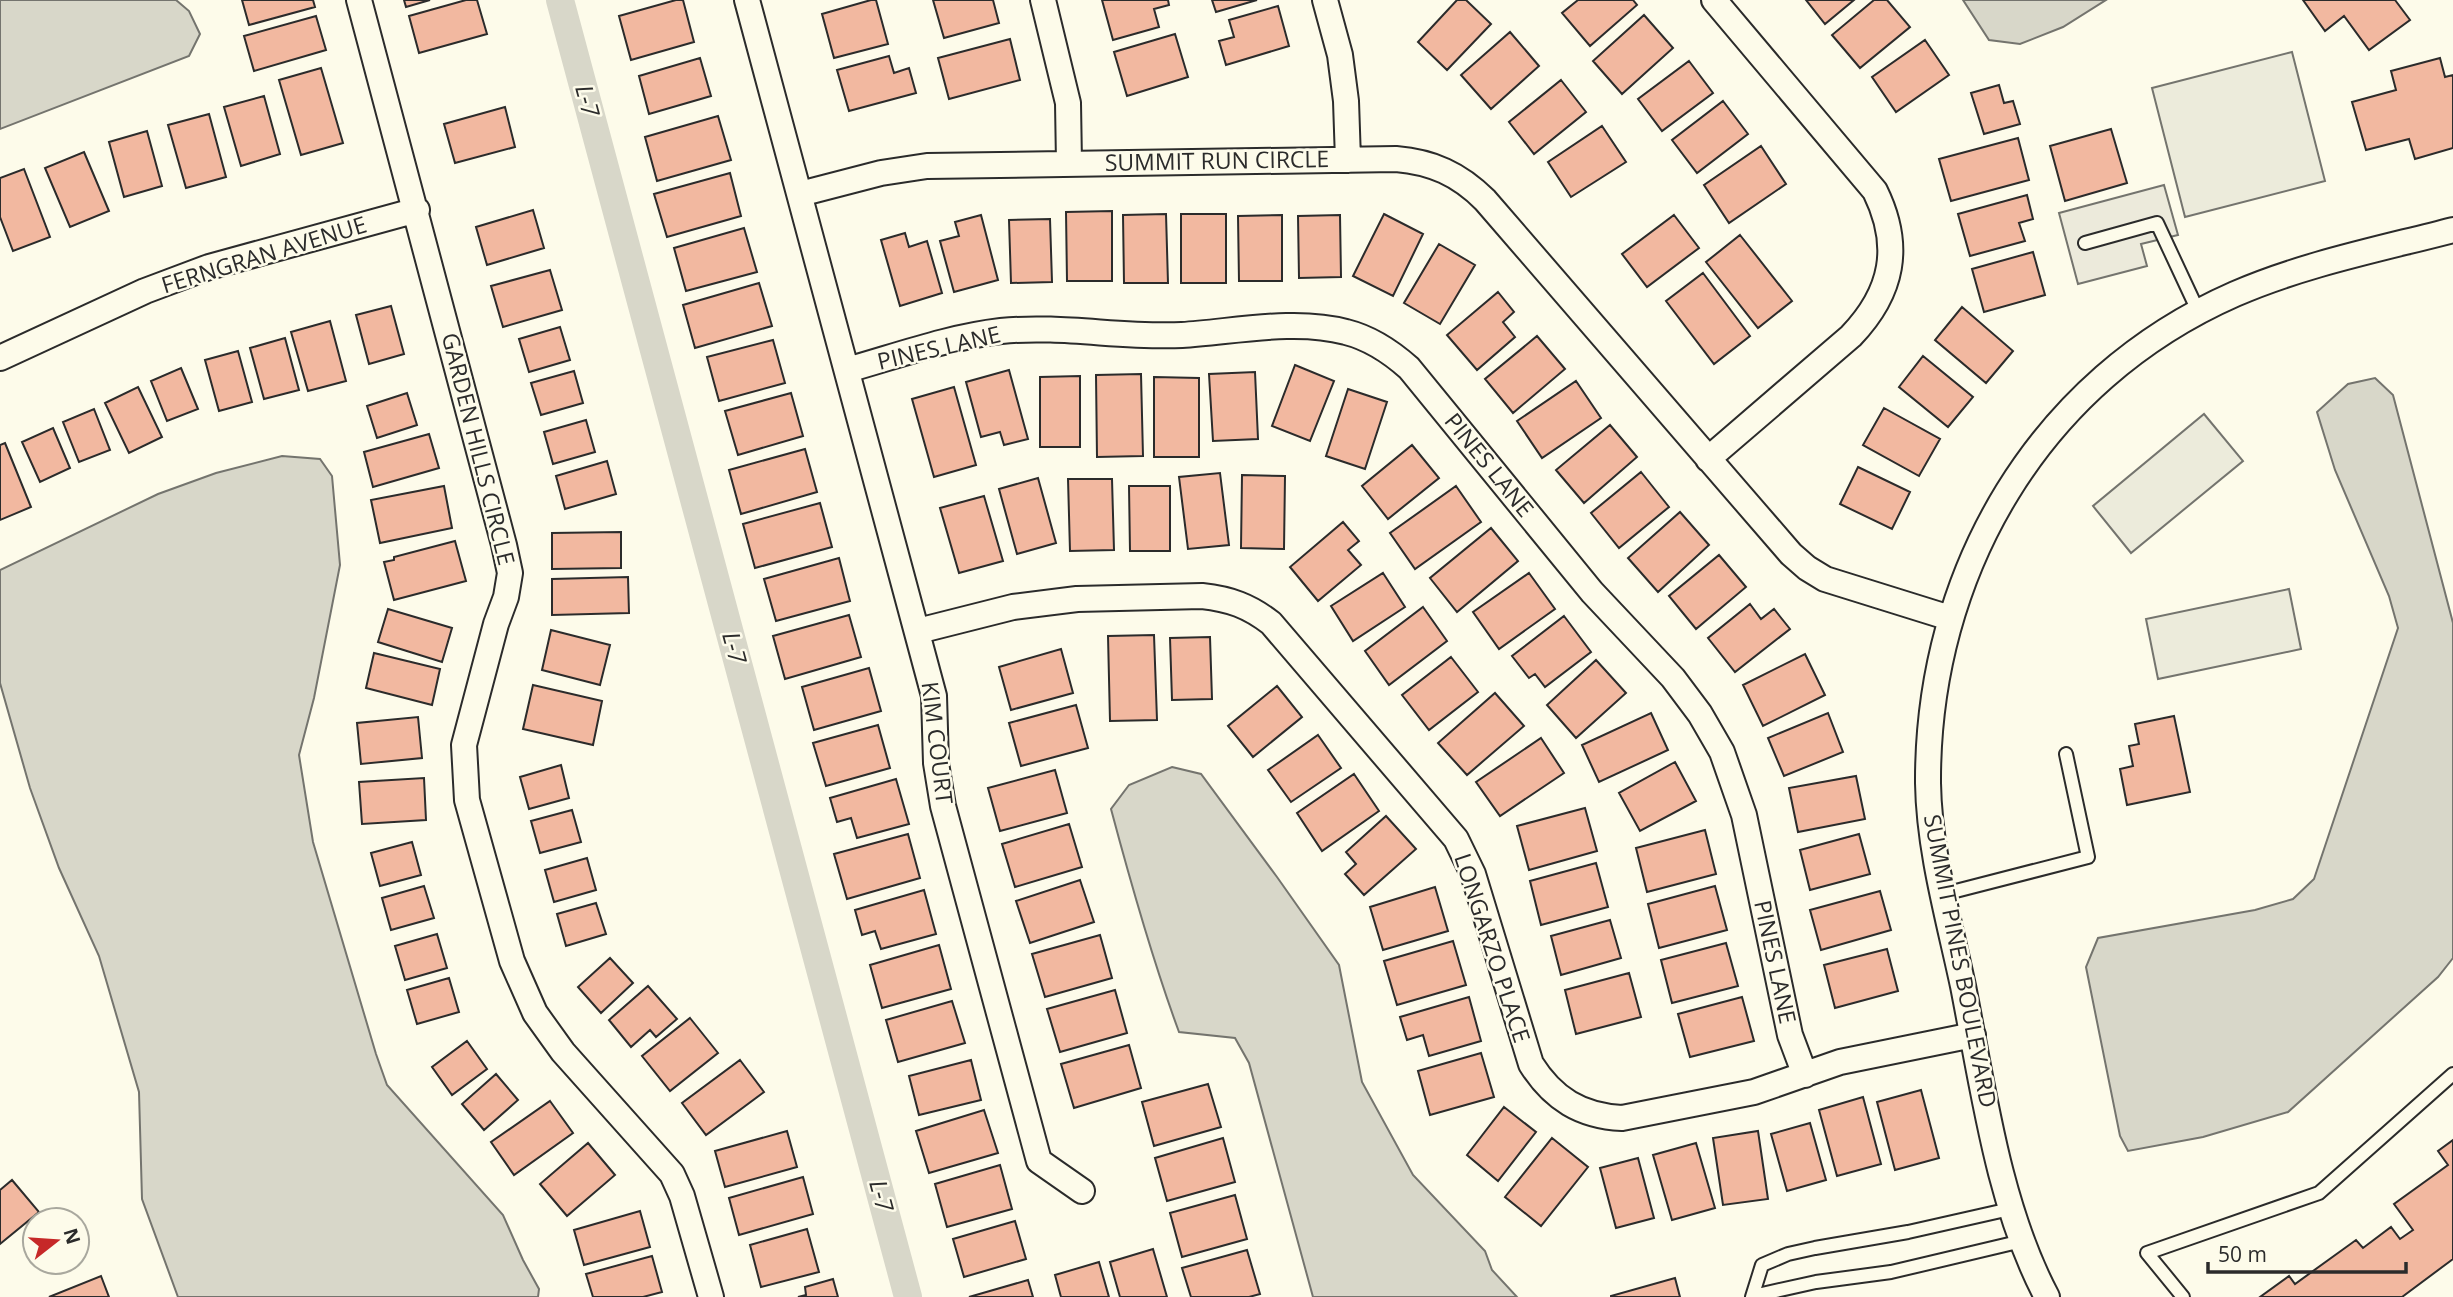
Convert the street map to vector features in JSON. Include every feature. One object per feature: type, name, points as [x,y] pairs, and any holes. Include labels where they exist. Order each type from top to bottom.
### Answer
[{"type":"street","name":"GARDEN HILLS CIRCLE","points":[[359,0],[417,210],[510,573],[506,597],[496,624],[464,745],[467,800],[512,961],[535,1013],[563,1052],[672,1174],[682,1196],[711,1297]]},
{"type":"street","points":[[747,0],[800,194]]},
{"type":"street","points":[[1043,0],[1068,103],[1069,163]]},
{"type":"street","points":[[1325,0],[1340,55],[1345,89],[1348,160]]},
{"type":"street","points":[[1708,459],[1865,321],[1884,287],[1891,248],[1884,209],[1869,183],[1714,0]]},
{"type":"street","name":"SUMMIT RUN CIRCLE","points":[[800,194],[881,173],[927,166],[1416,161],[1454,174],[1470,186],[1791,554],[1807,568],[1845,587],[1950,618]]},
{"type":"street","name":"KIM COURT","points":[[800,194],[934,695],[936,763],[943,806],[1039,1161],[1082,1191]]},
{"type":"street","name":"FERNGRAN AVENUE","points":[[0,358],[145,291],[209,267],[417,210]]},
{"type":"street","name":"SUMMIT PINES BOULEVARD","points":[[2047,1297],[2010,1209],[1935,849],[1928,786],[1930,723],[1939,660],[1950,618],[1971,560],[1994,514],[2036,450],[2077,403],[2143,347],[2235,294],[2294,272],[2453,230]]},
{"type":"street","name":"PINES LANE","points":[[847,370],[1001,331],[1065,330],[1181,335],[1281,327],[1328,328],[1363,338],[1395,356],[1409,368],[1592,592],[1673,678],[1700,714],[1722,752],[1744,815],[1790,1035],[1805,1074]]},
{"type":"street","name":"LONGARZO PLACE","points":[[918,631],[1013,607],[1077,599],[1202,596],[1223,598],[1257,612],[1271,624],[1455,839],[1473,874],[1524,1047],[1541,1080],[1569,1104],[1585,1112],[1622,1118],[1754,1092],[1840,1062],[1973,1035]]},
{"type":"lane","points":[[2085,243],[2157,223],[2199,313]]},
{"type":"lane","points":[[1944,894],[2088,857],[2066,754]]},
{"type":"lane","points":[[2183,1297],[2147,1253],[2319,1193],[2453,1074]]},
{"type":"lane","points":[[2010,1209],[1908,1232],[1788,1254],[1762,1265],[1753,1297],[1816,1282],[1891,1272],[2022,1241]]},
{"type":"shaded area","points":[[0,0],[176,0],[189,11],[200,34],[189,56],[0,129]]},
{"type":"shaded area","points":[[1963,0],[2106,0],[2063,27],[2020,44],[1989,40]]},
{"type":"shaded area","points":[[2292,52],[2325,181],[2185,217],[2152,88]]},
{"type":"shaded area","points":[[2164,185],[2178,235],[2141,244],[2147,266],[2078,284],[2059,213]]},
{"type":"shaded area","points":[[2375,378],[2393,395],[2453,623],[2453,958],[2438,977],[2288,1112],[2203,1137],[2128,1151],[2120,1136],[2086,967],[2098,938],[2255,910],[2293,899],[2314,879],[2398,628],[2389,596],[2335,470],[2317,412],[2348,384]]},
{"type":"shaded area","points":[[2204,414],[2243,461],[2131,553],[2093,506]]},
{"type":"shaded area","points":[[282,456],[320,459],[332,476],[340,565],[314,698],[299,755],[313,842],[376,1054],[387,1085],[503,1215],[539,1289],[538,1297],[178,1297],[142,1199],[139,1092],[99,956],[59,868],[30,788],[0,683],[0,570],[158,494],[216,473]]},
{"type":"shaded area","points":[[2289,589],[2301,649],[2158,679],[2146,619]]},
{"type":"shaded area","points":[[1172,767],[1201,774],[1339,965],[1362,1082],[1413,1175],[1485,1251],[1492,1270],[1517,1297],[1313,1297],[1249,1063],[1235,1038],[1179,1032],[1142,921],[1111,809],[1129,785]]},
{"type":"building","points":[[242,0],[313,0],[315,7],[249,25]]},
{"type":"building","points":[[404,0],[430,0],[406,7]]},
{"type":"building","points":[[466,0],[477,0],[487,34],[419,53],[409,16]]},
{"type":"building","points":[[683,0],[694,42],[631,60],[619,16]]},
{"type":"building","points":[[876,0],[888,44],[834,58],[822,14]]},
{"type":"building","points":[[933,0],[993,0],[999,23],[944,38]]},
{"type":"building","points":[[1102,0],[1168,0],[1169,5],[1154,9],[1159,27],[1113,40]]},
{"type":"building","points":[[1212,0],[1257,0],[1216,12]]},
{"type":"building","points":[[1457,0],[1466,0],[1491,24],[1447,70],[1418,42]]},
{"type":"building","points":[[1578,0],[1633,0],[1637,5],[1590,46],[1562,13]]},
{"type":"building","points":[[1806,0],[1854,0],[1825,24]]},
{"type":"building","points":[[1874,0],[1887,0],[1910,27],[1860,68],[1832,35]]},
{"type":"building","points":[[2303,0],[2395,0],[2410,20],[2369,50],[2344,16],[2325,31]]},
{"type":"building","points":[[1278,6],[1289,46],[1226,65],[1219,41],[1234,37],[1229,20]]},
{"type":"building","points":[[1644,15],[1673,48],[1622,94],[1593,61]]},
{"type":"building","points":[[316,16],[326,50],[254,71],[244,36]]},
{"type":"building","points":[[1510,32],[1539,66],[1491,109],[1461,75]]},
{"type":"building","points":[[1175,34],[1188,77],[1127,96],[1114,52]]},
{"type":"building","points":[[1010,39],[1020,80],[949,99],[938,58]]},
{"type":"building","points":[[1925,40],[1949,75],[1896,112],[1872,77]]},
{"type":"building","points":[[889,56],[894,73],[909,68],[916,93],[849,111],[837,70]]},
{"type":"building","points":[[700,58],[711,96],[649,114],[639,76]]},
{"type":"building","points":[[2440,58],[2445,77],[2453,75],[2453,148],[2415,159],[2409,139],[2366,150],[2352,102],[2396,90],[2391,71]]},
{"type":"building","points":[[1689,61],[1713,93],[1662,131],[1638,99]]},
{"type":"building","points":[[321,68],[343,143],[301,155],[279,80]]},
{"type":"building","points":[[1561,80],[1586,112],[1534,154],[1509,122]]},
{"type":"building","points":[[1999,85],[2004,103],[2013,101],[2020,124],[1984,134],[1971,93]]},
{"type":"building","points":[[264,96],[280,154],[241,166],[224,107]]},
{"type":"building","points":[[1723,101],[1748,134],[1697,173],[1672,140]]},
{"type":"building","points":[[505,107],[515,147],[455,163],[444,124]]},
{"type":"building","points":[[209,114],[226,177],[186,188],[168,125]]},
{"type":"building","points":[[718,116],[731,160],[657,181],[645,137]]},
{"type":"building","points":[[1602,126],[1626,162],[1571,197],[1548,162]]},
{"type":"building","points":[[2111,129],[2127,183],[2065,201],[2050,146]]},
{"type":"building","points":[[147,131],[162,186],[124,197],[109,142]]},
{"type":"building","points":[[2018,138],[2029,180],[1951,201],[1939,159]]},
{"type":"building","points":[[1761,146],[1786,184],[1729,223],[1704,185]]},
{"type":"building","points":[[84,152],[109,211],[70,227],[45,168]]},
{"type":"building","points":[[24,169],[50,237],[13,251],[0,217],[0,178]]},
{"type":"building","points":[[730,173],[741,216],[667,237],[654,194]]},
{"type":"building","points":[[2027,195],[2033,219],[2019,223],[2025,241],[1970,256],[1958,214]]},
{"type":"building","points":[[533,210],[544,248],[487,265],[476,227]]},
{"type":"building","points":[[1112,211],[1112,281],[1067,281],[1066,212]]},
{"type":"building","points":[[1166,214],[1168,283],[1124,283],[1123,215]]},
{"type":"building","points":[[1181,214],[1226,214],[1226,283],[1181,283]]},
{"type":"building","points":[[1384,214],[1423,234],[1393,296],[1353,276]]},
{"type":"building","points":[[981,215],[998,280],[954,292],[940,241],[959,236],[955,222]]},
{"type":"building","points":[[1282,215],[1282,281],[1239,281],[1238,216]]},
{"type":"building","points":[[1340,215],[1341,277],[1299,278],[1298,216]]},
{"type":"building","points":[[1674,215],[1699,248],[1647,287],[1622,254]]},
{"type":"building","points":[[1050,219],[1052,282],[1011,283],[1009,220]]},
{"type":"building","points":[[744,228],[757,272],[686,291],[674,248]]},
{"type":"building","points":[[905,233],[909,247],[927,241],[942,293],[900,306],[881,240]]},
{"type":"building","points":[[1740,235],[1792,301],[1758,328],[1706,262]]},
{"type":"building","points":[[1439,244],[1475,265],[1440,324],[1404,303]]},
{"type":"building","points":[[2033,252],[2045,295],[1984,312],[1972,269]]},
{"type":"building","points":[[550,270],[562,310],[503,327],[491,286]]},
{"type":"building","points":[[1703,273],[1750,336],[1714,364],[1666,301]]},
{"type":"building","points":[[759,283],[772,326],[695,348],[683,305]]},
{"type":"building","points":[[1498,292],[1514,312],[1503,322],[1515,337],[1477,370],[1447,335]]},
{"type":"building","points":[[391,306],[404,354],[369,364],[356,315]]},
{"type":"building","points":[[1962,307],[2013,351],[1986,383],[1935,340]]},
{"type":"building","points":[[330,321],[346,381],[308,391],[291,332]]},
{"type":"building","points":[[560,327],[570,360],[529,372],[519,339]]},
{"type":"building","points":[[1537,336],[1565,369],[1513,413],[1485,379]]},
{"type":"building","points":[[285,338],[299,390],[264,399],[250,348]]},
{"type":"building","points":[[773,340],[785,383],[719,401],[707,357]]},
{"type":"building","points":[[238,351],[252,402],[219,411],[205,360]]},
{"type":"building","points":[[1923,356],[1973,397],[1948,427],[1899,387]]},
{"type":"building","points":[[1295,365],[1334,381],[1310,441],[1272,426]]},
{"type":"building","points":[[181,368],[198,409],[167,421],[151,381]]},
{"type":"building","points":[[1009,370],[1028,439],[1004,445],[1000,432],[981,437],[966,382]]},
{"type":"building","points":[[574,371],[583,403],[541,415],[531,383]]},
{"type":"building","points":[[1255,372],[1258,439],[1213,441],[1209,374]]},
{"type":"building","points":[[1141,374],[1143,456],[1097,457],[1096,375]]},
{"type":"building","points":[[1080,376],[1080,447],[1040,447],[1040,377]]},
{"type":"building","points":[[1154,377],[1199,378],[1199,457],[1154,457]]},
{"type":"building","points":[[1576,381],[1601,418],[1542,458],[1517,421]]},
{"type":"building","points":[[138,387],[162,437],[129,453],[105,403]]},
{"type":"building","points":[[954,387],[976,465],[934,477],[912,399]]},
{"type":"building","points":[[1348,389],[1387,402],[1365,469],[1326,456]]},
{"type":"building","points":[[407,393],[417,425],[377,438],[367,406]]},
{"type":"building","points":[[791,393],[803,436],[738,455],[725,411]]},
{"type":"building","points":[[1884,408],[1940,439],[1919,476],[1863,445]]},
{"type":"building","points":[[94,409],[110,450],[79,462],[63,422]]},
{"type":"building","points":[[586,420],[595,452],[553,464],[544,432]]},
{"type":"building","points":[[1610,425],[1637,457],[1584,503],[1556,470]]},
{"type":"building","points":[[53,428],[70,468],[40,482],[22,442]]},
{"type":"building","points":[[429,434],[439,468],[373,487],[364,452]]},
{"type":"building","points":[[5,443],[31,507],[0,520],[0,445]]},
{"type":"building","points":[[1412,445],[1439,478],[1388,519],[1362,486]]},
{"type":"building","points":[[805,449],[817,492],[741,514],[729,470]]},
{"type":"building","points":[[607,461],[616,494],[565,509],[556,476]]},
{"type":"building","points":[[1858,467],[1910,492],[1892,529],[1840,504]]},
{"type":"building","points":[[1641,472],[1669,507],[1619,548],[1591,513]]},
{"type":"building","points":[[1220,473],[1229,545],[1188,549],[1179,477]]},
{"type":"building","points":[[1242,475],[1285,476],[1284,549],[1241,548]]},
{"type":"building","points":[[1038,478],[1056,543],[1017,554],[999,489]]},
{"type":"building","points":[[1068,479],[1112,479],[1114,550],[1070,551]]},
{"type":"building","points":[[444,486],[452,528],[380,543],[371,500]]},
{"type":"building","points":[[1129,486],[1170,486],[1170,551],[1130,551]]},
{"type":"building","points":[[1456,486],[1481,522],[1415,569],[1390,533]]},
{"type":"building","points":[[984,496],[1003,561],[959,573],[940,508]]},
{"type":"building","points":[[820,503],[832,547],[755,568],[743,524]]},
{"type":"building","points":[[1680,512],[1709,545],[1658,592],[1628,558]]},
{"type":"building","points":[[1343,522],[1359,541],[1348,550],[1361,565],[1318,601],[1290,567]]},
{"type":"building","points":[[1491,528],[1518,561],[1457,612],[1430,578]]},
{"type":"building","points":[[621,532],[621,568],[552,569],[552,533]]},
{"type":"building","points":[[455,541],[466,581],[394,600],[384,562]]},
{"type":"building","points":[[1719,555],[1746,587],[1696,629],[1669,596]]},
{"type":"building","points":[[839,558],[850,601],[776,621],[764,579]]},
{"type":"building","points":[[1383,573],[1405,607],[1353,641],[1331,606]]},
{"type":"building","points":[[1529,573],[1555,609],[1499,649],[1473,612]]},
{"type":"building","points":[[628,577],[629,613],[552,615],[552,579]]},
{"type":"building","points":[[1750,604],[1761,619],[1774,609],[1790,629],[1735,672],[1708,638]]},
{"type":"building","points":[[1423,607],[1447,641],[1389,685],[1365,651]]},
{"type":"building","points":[[388,609],[452,628],[442,662],[378,642]]},
{"type":"building","points":[[849,615],[861,657],[785,679],[773,636]]},
{"type":"building","points":[[1564,616],[1591,652],[1545,687],[1535,674],[1529,678],[1512,656]]},
{"type":"building","points":[[551,630],[610,645],[600,685],[542,670]]},
{"type":"building","points":[[1154,635],[1157,720],[1110,721],[1108,636]]},
{"type":"building","points":[[1210,637],[1212,699],[1172,700],[1170,638]]},
{"type":"building","points":[[1061,649],[1073,693],[1011,710],[999,667]]},
{"type":"building","points":[[374,653],[440,669],[432,705],[366,688]]},
{"type":"building","points":[[1805,654],[1825,695],[1763,726],[1743,685]]},
{"type":"building","points":[[1451,657],[1478,692],[1429,730],[1402,695]]},
{"type":"building","points":[[1596,660],[1626,693],[1576,738],[1547,705]]},
{"type":"building","points":[[869,668],[881,711],[814,730],[802,687]]},
{"type":"building","points":[[533,685],[602,701],[593,745],[523,729]]},
{"type":"building","points":[[1277,686],[1302,717],[1253,757],[1228,726]]},
{"type":"building","points":[[1495,693],[1524,726],[1467,775],[1438,743]]},
{"type":"building","points":[[1076,705],[1088,748],[1021,766],[1009,723]]},
{"type":"building","points":[[1651,713],[1668,750],[1599,782],[1582,745]]},
{"type":"building","points":[[1828,713],[1843,752],[1784,776],[1768,738]]},
{"type":"building","points":[[2174,716],[2190,792],[2127,805],[2120,769],[2133,766],[2129,746],[2139,744],[2135,724]]},
{"type":"building","points":[[418,717],[422,758],[361,764],[357,723]]},
{"type":"building","points":[[878,725],[890,768],[826,786],[813,743]]},
{"type":"building","points":[[1318,735],[1341,768],[1291,802],[1268,770]]},
{"type":"building","points":[[1541,738],[1564,773],[1500,816],[1476,782]]},
{"type":"building","points":[[1675,762],[1696,801],[1640,831],[1619,793]]},
{"type":"building","points":[[561,765],[569,798],[529,809],[520,777]]},
{"type":"building","points":[[1055,770],[1067,813],[1000,831],[988,788]]},
{"type":"building","points":[[1354,774],[1379,811],[1322,851],[1297,813]]},
{"type":"building","points":[[1856,776],[1865,819],[1798,832],[1789,788]]},
{"type":"building","points":[[424,778],[426,820],[362,824],[359,782]]},
{"type":"building","points":[[896,779],[909,824],[857,838],[851,818],[837,822],[830,798]]},
{"type":"building","points":[[1585,808],[1597,851],[1529,870],[1517,826]]},
{"type":"building","points":[[572,810],[581,842],[540,853],[531,821]]},
{"type":"building","points":[[1386,816],[1416,849],[1364,895],[1345,874],[1356,864],[1346,852]]},
{"type":"building","points":[[1069,824],[1082,867],[1015,887],[1002,844]]},
{"type":"building","points":[[1705,830],[1716,874],[1647,892],[1636,848]]},
{"type":"building","points":[[908,834],[920,878],[847,899],[834,854]]},
{"type":"building","points":[[1859,834],[1870,874],[1810,890],[1800,850]]},
{"type":"building","points":[[412,842],[421,875],[380,886],[371,853]]},
{"type":"building","points":[[587,858],[596,890],[554,902],[545,870]]},
{"type":"building","points":[[1596,863],[1608,907],[1541,925],[1530,881]]},
{"type":"building","points":[[1080,880],[1094,922],[1030,943],[1016,901]]},
{"type":"building","points":[[424,886],[434,918],[391,930],[382,898]]},
{"type":"building","points":[[1715,886],[1727,930],[1659,948],[1648,904]]},
{"type":"building","points":[[1435,887],[1448,931],[1383,950],[1370,907]]},
{"type":"building","points":[[924,890],[936,934],[881,949],[875,931],[862,935],[855,910]]},
{"type":"building","points":[[1880,891],[1891,930],[1821,950],[1810,910]]},
{"type":"building","points":[[596,903],[606,934],[566,946],[557,914]]},
{"type":"building","points":[[1610,920],[1621,958],[1561,975],[1551,936]]},
{"type":"building","points":[[437,934],[447,968],[405,980],[395,946]]},
{"type":"building","points":[[1100,935],[1112,978],[1045,997],[1032,954]]},
{"type":"building","points":[[1453,941],[1466,985],[1397,1005],[1384,961]]},
{"type":"building","points":[[1726,943],[1738,986],[1672,1003],[1661,960]]},
{"type":"building","points":[[939,945],[951,989],[882,1008],[870,965]]},
{"type":"building","points":[[1887,949],[1898,991],[1835,1008],[1824,965]]},
{"type":"building","points":[[610,958],[633,983],[601,1013],[578,987]]},
{"type":"building","points":[[1629,973],[1641,1017],[1576,1034],[1565,990]]},
{"type":"building","points":[[449,978],[459,1012],[417,1024],[407,990]]},
{"type":"building","points":[[648,986],[677,1019],[656,1037],[650,1030],[631,1047],[609,1020]]},
{"type":"building","points":[[1115,990],[1127,1033],[1060,1052],[1047,1009]]},
{"type":"building","points":[[1469,997],[1481,1041],[1429,1056],[1423,1035],[1407,1040],[1400,1017]]},
{"type":"building","points":[[1742,997],[1754,1041],[1690,1057],[1678,1014]]},
{"type":"building","points":[[952,1001],[965,1043],[898,1062],[886,1020]]},
{"type":"building","points":[[690,1018],[718,1053],[670,1091],[642,1056]]},
{"type":"building","points":[[467,1041],[487,1069],[452,1095],[432,1067]]},
{"type":"building","points":[[1129,1045],[1141,1088],[1074,1108],[1061,1064]]},
{"type":"building","points":[[1481,1053],[1494,1097],[1430,1115],[1418,1071]]},
{"type":"building","points":[[740,1060],[764,1092],[706,1135],[682,1103]]},
{"type":"building","points":[[971,1060],[981,1100],[919,1115],[909,1076]]},
{"type":"building","points":[[496,1074],[518,1100],[484,1130],[462,1104]]},
{"type":"building","points":[[1208,1084],[1221,1127],[1154,1146],[1142,1102]]},
{"type":"building","points":[[1921,1090],[1939,1158],[1895,1170],[1877,1102]]},
{"type":"building","points":[[1863,1097],[1881,1164],[1837,1176],[1819,1110]]},
{"type":"building","points":[[550,1101],[573,1133],[514,1175],[491,1142]]},
{"type":"building","points":[[1504,1107],[1536,1132],[1498,1181],[1467,1155]]},
{"type":"building","points":[[984,1110],[998,1153],[929,1173],[916,1131]]},
{"type":"building","points":[[1810,1123],[1826,1180],[1787,1191],[1771,1134]]},
{"type":"building","points":[[787,1131],[797,1167],[725,1187],[715,1151]]},
{"type":"building","points":[[1758,1131],[1768,1199],[1723,1205],[1713,1138]]},
{"type":"building","points":[[1223,1138],[1235,1182],[1167,1201],[1155,1158]]},
{"type":"building","points":[[1552,1138],[1588,1167],[1541,1226],[1505,1197]]},
{"type":"building","points":[[2453,1140],[2453,1259],[2402,1297],[2260,1297],[2289,1276],[2295,1284],[2356,1240],[2363,1248],[2391,1227],[2400,1239],[2413,1230],[2394,1204],[2448,1165],[2438,1151]]},
{"type":"building","points":[[588,1143],[615,1175],[567,1216],[540,1184]]},
{"type":"building","points":[[1696,1143],[1715,1208],[1672,1220],[1653,1155]]},
{"type":"building","points":[[1638,1158],[1654,1218],[1616,1228],[1600,1168]]},
{"type":"building","points":[[1000,1165],[1012,1209],[947,1227],[935,1184]]},
{"type":"building","points":[[803,1177],[813,1214],[739,1235],[729,1198]]},
{"type":"building","points":[[12,1180],[34,1206],[21,1206],[21,1227],[0,1244],[0,1190]]},
{"type":"building","points":[[1235,1195],[1247,1239],[1182,1257],[1170,1213]]},
{"type":"building","points":[[640,1211],[650,1247],[584,1265],[574,1230]]},
{"type":"building","points":[[1015,1221],[1026,1259],[964,1277],[953,1239]]},
{"type":"building","points":[[807,1229],[819,1272],[761,1287],[750,1245]]},
{"type":"building","points":[[1153,1249],[1167,1297],[1120,1297],[1110,1262]]},
{"type":"building","points":[[1247,1250],[1260,1294],[1249,1297],[1191,1297],[1182,1268]]},
{"type":"building","points":[[652,1256],[662,1292],[643,1297],[593,1297],[586,1274]]},
{"type":"building","points":[[1099,1262],[1109,1297],[1061,1297],[1055,1275]]},
{"type":"building","points":[[101,1276],[109,1297],[49,1297]]},
{"type":"building","points":[[1675,1278],[1680,1297],[1611,1297],[1611,1296]]},
{"type":"building","points":[[833,1279],[838,1297],[798,1297],[806,1295],[805,1287]]},
{"type":"building","points":[[1028,1280],[1033,1297],[969,1297]]},
{"type":"waterway","name":"L-7","points":[[560,0],[908,1297]]}]
